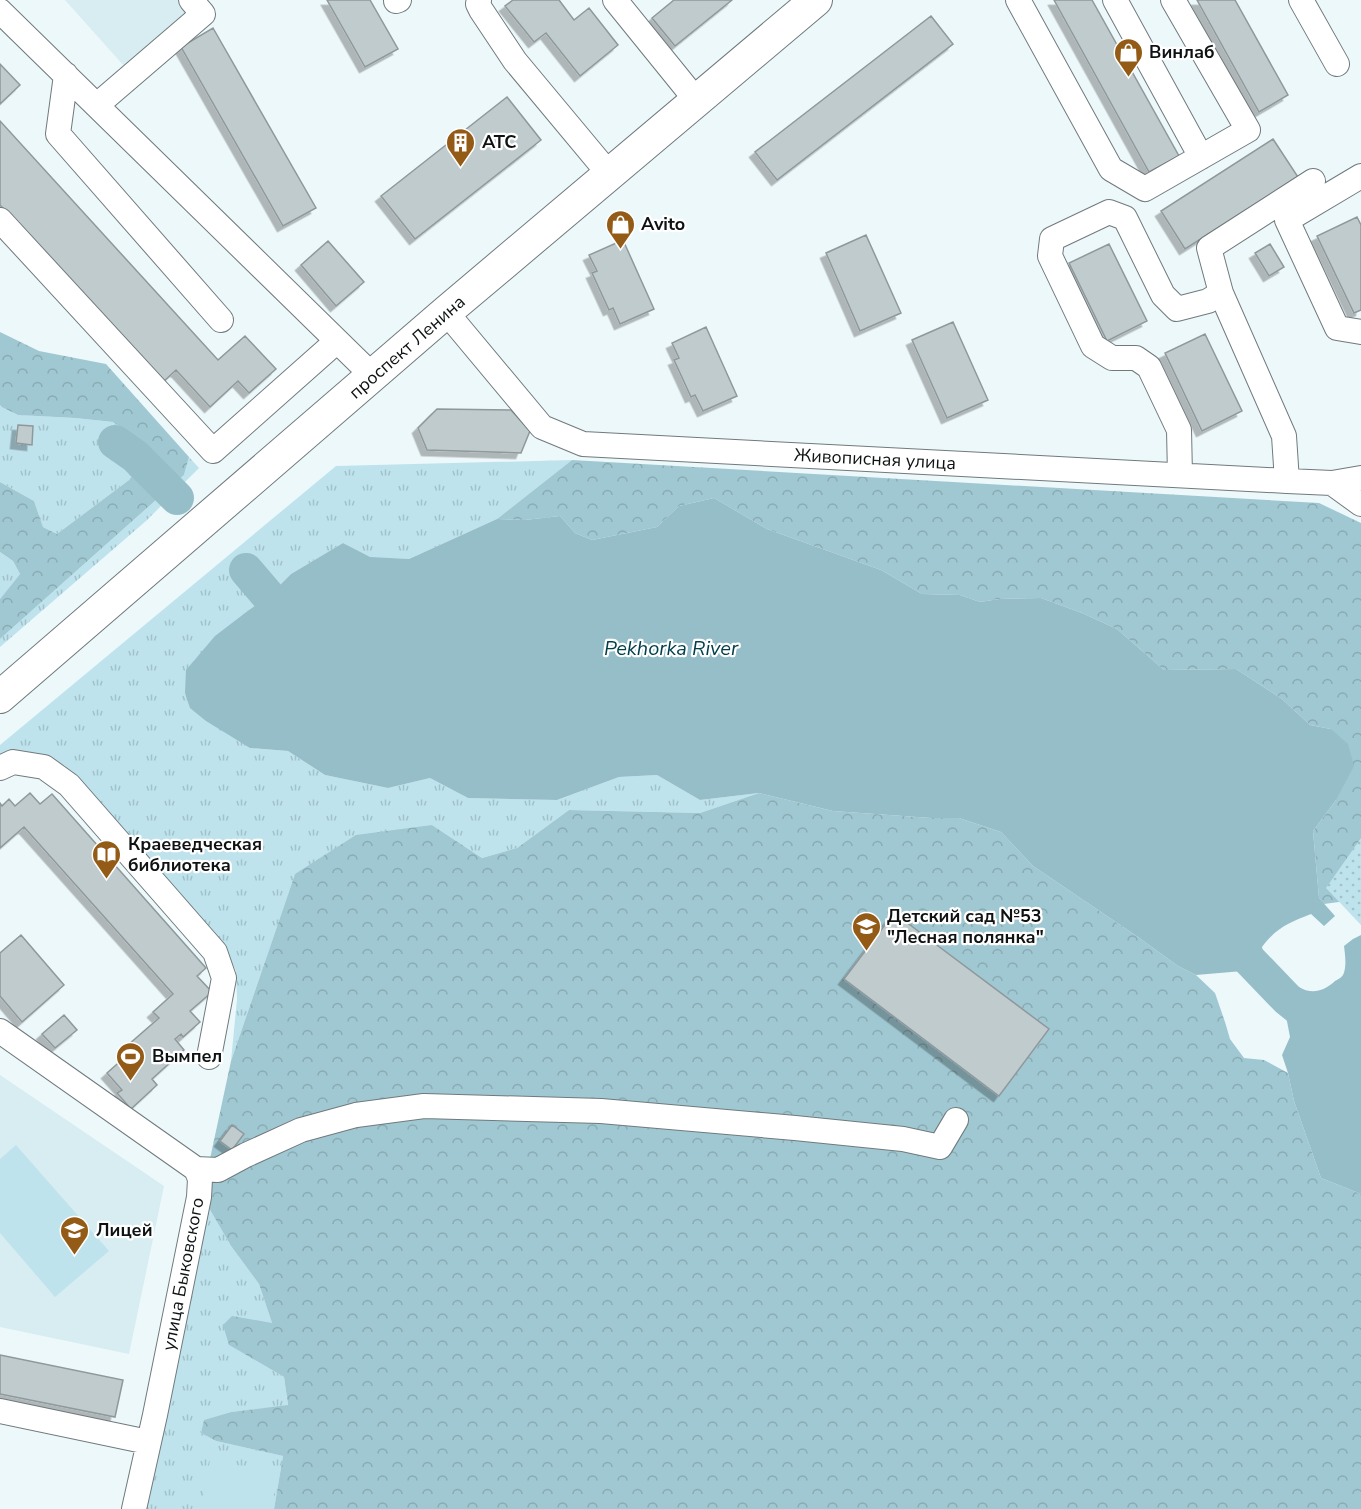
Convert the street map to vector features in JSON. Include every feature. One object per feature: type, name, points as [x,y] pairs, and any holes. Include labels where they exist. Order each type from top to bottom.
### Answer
[{"type":"main road","name":"проспект Ленина","points":[[0,697],[446,312],[816,0]]},
{"type":"street","points":[[97,105],[203,14],[191,0]]},
{"type":"street","points":[[479,0],[481,10],[515,61],[609,175]]},
{"type":"street","points":[[1018,0],[1111,169],[1144,189],[1248,130],[1173,0]]},
{"type":"street","points":[[1115,0],[1201,157]]},
{"type":"street","points":[[1301,0],[1337,64]]},
{"type":"street","points":[[619,2],[696,100]]},
{"type":"street","points":[[0,11],[373,376]]},
{"type":"street","points":[[66,75],[58,134],[221,320]]},
{"type":"street","points":[[1361,176],[1287,220],[1337,328],[1361,332]]},
{"type":"street","points":[[1287,481],[1284,436],[1221,293],[1209,248],[1313,181]]},
{"type":"street","points":[[1180,475],[1179,429],[1149,367],[1136,358],[1112,358],[1093,345],[1050,256],[1052,239],[1109,212],[1125,218],[1163,295],[1177,309],[1208,301],[1221,293]]},
{"type":"street","points":[[0,220],[213,451],[337,341]]},
{"type":"street","name":"Живописная улица","points":[[446,312],[542,427],[583,444],[1332,483],[1361,478]]},
{"type":"street","points":[[1332,483],[1361,504]]},
{"type":"street","points":[[0,768],[13,762],[44,767],[69,784],[214,952],[224,978],[209,1057]]},
{"type":"street","points":[[0,1031],[196,1169],[218,1170],[301,1130],[356,1115],[424,1106],[624,1113],[903,1139],[940,1147],[956,1120]]},
{"type":"street","name":"улица Быковского","points":[[134,1509],[200,1189],[200,1179],[196,1169]]},
{"type":"street","points":[[0,1411],[148,1442]]},
{"type":"shaded area","points":[[65,0],[199,0],[125,67]]},
{"type":"shaded area","name":"Лицей","points":[[0,1075],[164,1186],[129,1354],[0,1327]]},
{"type":"green space","points":[[0,332],[39,351],[106,364],[189,457],[184,475],[0,639],[0,599],[20,574],[13,561],[0,552],[0,482],[34,501],[43,527],[57,534],[129,480],[146,455],[135,438],[113,422],[18,415],[2,407],[0,405]]},
{"type":"green space","points":[[0,405],[18,415],[113,422],[135,438],[146,455],[129,480],[57,534],[43,527],[34,501],[0,482]]},
{"type":"green space","points":[[189,457],[199,468],[146,521],[0,647],[0,639],[184,475]]},
{"type":"green space","points":[[572,460],[497,519],[409,559],[370,558],[343,543],[291,574],[269,596],[249,610],[250,748],[288,751],[325,775],[388,788],[430,778],[468,798],[557,800],[619,777],[657,775],[700,800],[759,793],[700,813],[569,810],[517,848],[482,858],[432,825],[295,874],[231,1061],[237,999],[236,971],[223,944],[79,779],[64,765],[42,757],[0,763],[0,745],[336,466]]},
{"type":"green space","points":[[572,460],[1319,503],[1361,523],[1361,899],[1324,904],[1319,898],[1313,831],[1336,800],[1331,729],[1310,725],[1282,699],[1236,669],[1164,670],[1117,629],[1041,598],[980,602],[960,595],[922,594],[881,570],[767,529],[714,498],[679,506],[657,527],[592,540],[575,533],[560,516],[525,520],[497,519]]},
{"type":"green space","points":[[0,552],[13,561],[20,574],[0,599]]},
{"type":"green space","points":[[759,793],[833,811],[959,818],[1001,832],[1033,866],[1178,966],[1196,975],[1215,993],[1230,1039],[1244,1058],[1264,1060],[1288,1073],[1294,1101],[1321,1178],[1361,1194],[1361,1509],[274,1509],[283,1456],[216,1441],[201,1433],[204,1420],[231,1412],[288,1405],[284,1377],[229,1345],[223,1325],[232,1316],[272,1323],[259,1284],[231,1246],[202,1196],[231,1061],[295,874],[356,835],[432,825],[482,858],[517,848],[569,810],[700,813]]},
{"type":"green space","points":[[1361,838],[1361,925],[1326,888]]},
{"type":"green space","points":[[16,1145],[109,1251],[55,1297],[0,1233],[0,1159]]},
{"type":"green space","points":[[202,1196],[231,1246],[259,1284],[272,1323],[229,1345],[284,1377],[288,1406],[231,1412],[205,1420],[201,1433],[216,1441],[283,1456],[274,1509],[142,1509]]},
{"type":"green space","points":[[210,1460],[278,1473],[271,1509],[201,1509]]},
{"type":"water","points":[[714,498],[767,529],[881,570],[922,594],[960,595],[980,602],[1041,598],[1117,629],[1164,670],[1236,669],[1282,699],[1310,725],[1331,729],[1348,744],[1354,766],[1336,800],[1313,831],[1319,898],[1335,916],[1324,926],[1311,914],[1278,930],[1262,947],[1263,953],[1279,970],[1258,988],[1243,971],[1196,975],[1178,966],[1033,866],[1001,832],[959,818],[833,811],[759,793],[700,800],[657,775],[619,777],[557,800],[468,798],[430,778],[388,788],[325,775],[288,751],[250,748],[206,721],[190,708],[185,693],[186,670],[215,636],[269,596],[291,574],[343,543],[370,557],[409,559],[497,519],[525,520],[560,516],[575,533],[592,540],[657,527],[679,506]]},
{"type":"water","points":[[1361,935],[1361,1194],[1321,1178],[1294,1101],[1282,1055],[1290,1037],[1286,1016],[1264,994],[1284,976],[1303,989],[1322,990],[1343,975],[1344,946]]},
{"type":"building","points":[[327,0],[370,0],[398,49],[365,67]]},
{"type":"building","points":[[513,0],[559,0],[574,20],[589,8],[618,45],[580,76],[546,33],[534,42],[505,6]]},
{"type":"building","points":[[674,0],[732,0],[675,46],[652,18]]},
{"type":"building","points":[[1054,0],[1092,0],[1179,156],[1149,172]]},
{"type":"building","points":[[1197,0],[1235,0],[1288,95],[1259,112]]},
{"type":"building","points":[[931,16],[953,44],[777,180],[755,152]]},
{"type":"building","points":[[213,28],[316,208],[283,226],[181,47]]},
{"type":"building","points":[[0,64],[20,85],[0,104]]},
{"type":"building","name":"АТС","points":[[507,97],[541,140],[415,239],[381,196]]},
{"type":"building","points":[[0,121],[218,360],[245,336],[276,369],[249,393],[238,381],[210,407],[176,370],[162,383],[0,205]]},
{"type":"building","points":[[1273,139],[1298,177],[1185,249],[1161,211]]},
{"type":"building","points":[[1357,217],[1361,225],[1361,310],[1354,313],[1317,236]]},
{"type":"building","points":[[866,235],[901,313],[860,331],[826,253]]},
{"type":"building","points":[[623,240],[654,309],[620,324],[613,308],[609,310],[592,273],[597,271],[589,255]]},
{"type":"building","points":[[328,241],[364,282],[336,306],[301,265]]},
{"type":"building","points":[[1109,244],[1147,321],[1107,341],[1069,263]]},
{"type":"building","points":[[1270,244],[1284,267],[1269,276],[1255,253]]},
{"type":"building","points":[[953,322],[988,400],[947,418],[912,340]]},
{"type":"building","points":[[706,327],[737,396],[703,411],[695,395],[691,397],[674,360],[679,358],[672,343]]},
{"type":"building","points":[[1205,334],[1242,411],[1202,431],[1165,353]]},
{"type":"building","points":[[437,409],[511,410],[530,431],[521,453],[427,450],[418,428]]},
{"type":"building","points":[[18,425],[33,426],[32,445],[16,443]]},
{"type":"building","points":[[30,793],[40,804],[52,794],[206,968],[197,976],[212,992],[190,1011],[200,1022],[183,1037],[181,1034],[175,1039],[184,1050],[152,1079],[157,1085],[131,1109],[117,1093],[122,1090],[107,1073],[133,1050],[128,1045],[159,1018],[153,1012],[173,994],[24,827],[0,848],[0,803],[2,806],[9,799],[15,806]]},
{"type":"building","points":[[894,913],[1049,1029],[999,1096],[844,979]]},
{"type":"building","points":[[21,935],[64,985],[22,1022],[0,996],[0,953]]},
{"type":"building","points":[[64,1015],[77,1030],[55,1048],[42,1034]]},
{"type":"building","points":[[232,1125],[244,1134],[232,1150],[220,1141]]},
{"type":"building","points":[[0,1355],[123,1380],[115,1417],[0,1394]]},
{"type":"waterway","name":"Pekhorka River","points":[[115,442],[135,456],[177,498]]},
{"type":"waterway","name":"Pekhorka River","points":[[246,570],[287,618],[304,627]]},
{"type":"waterway","name":"Pekhorka River","points":[[1236,946],[1287,999],[1312,1019],[1361,1048]]},
{"type":"place","name":"Винлаб","points":[[1128,78]]},
{"type":"place","name":"АТС","points":[[461,168]]},
{"type":"place","name":"Avito","points":[[620,250]]},
{"type":"place","name":"Краеведческая библиотека","points":[[107,880]]},
{"type":"place","name":"Детский сад №53 \"Лесная полянка\"","points":[[866,952]]},
{"type":"place","name":"Вымпел","points":[[131,1082]]},
{"type":"place","name":"Лицей","points":[[75,1256]]}]
